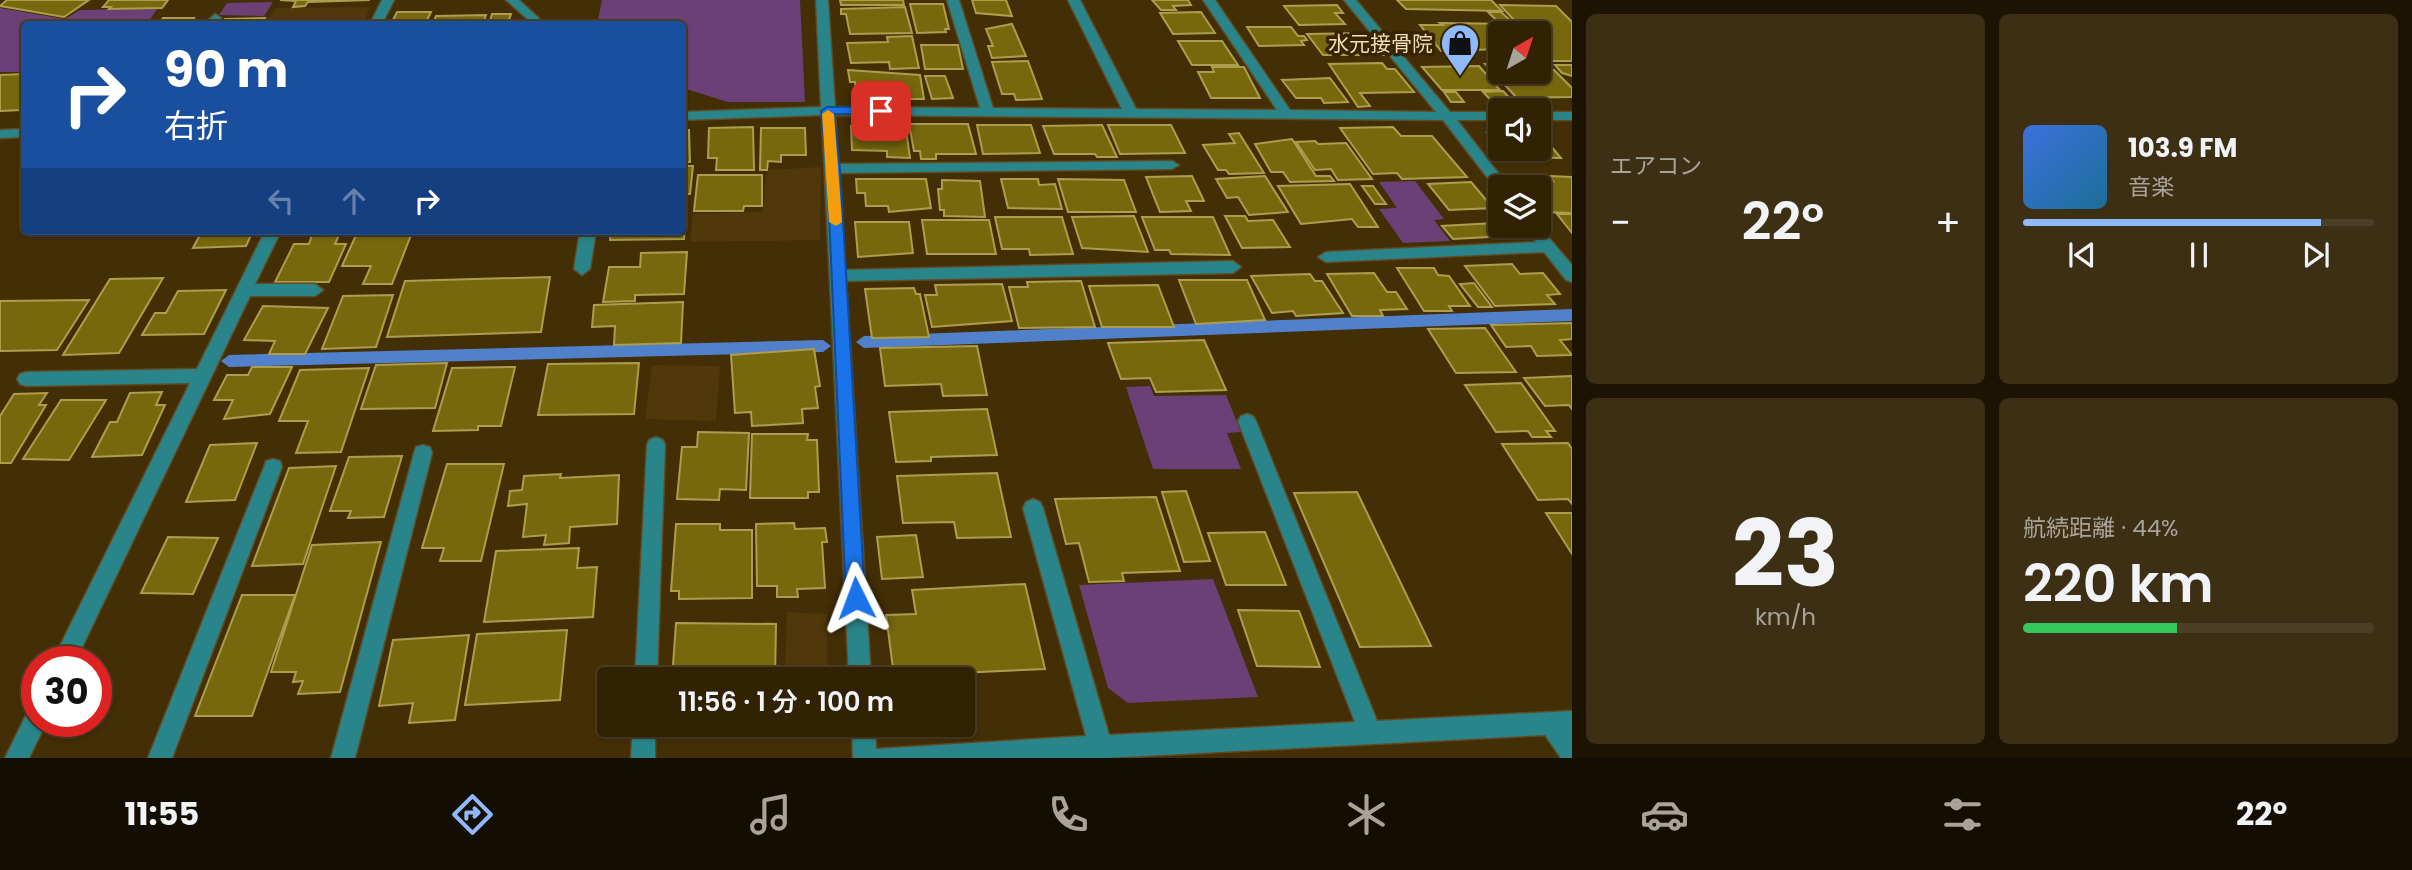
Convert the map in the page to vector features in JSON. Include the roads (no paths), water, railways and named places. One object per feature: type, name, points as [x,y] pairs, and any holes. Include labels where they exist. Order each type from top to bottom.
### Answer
[{"type":"street","points":[[378,21],[388,0]]},
{"type":"street","points":[[512,0],[536,21]]},
{"type":"street","points":[[822,0],[827,111],[834,169],[859,667]]},
{"type":"street","points":[[953,0],[987,111]]},
{"type":"street","points":[[1074,0],[1131,113]]},
{"type":"street","points":[[1209,0],[1286,114]]},
{"type":"street","points":[[1350,0],[1493,175]]},
{"type":"street","points":[[686,114],[987,111],[1488,116]]},
{"type":"street","points":[[1551,116],[1572,116]]},
{"type":"street","points":[[0,134],[21,133]]},
{"type":"street","points":[[834,169],[1172,165]]},
{"type":"street","points":[[71,646],[270,235]]},
{"type":"street","points":[[582,269],[587,235]]},
{"type":"street","points":[[1540,238],[1572,276]]},
{"type":"street","points":[[1326,257],[1547,247]]},
{"type":"street","points":[[838,276],[1233,267]]},
{"type":"street","points":[[243,290],[315,290]]},
{"type":"street","points":[[26,379],[200,376]]},
{"type":"street","points":[[1247,421],[1371,734]]},
{"type":"street","points":[[647,667],[656,444]]},
{"type":"street","points":[[342,758],[423,453]]},
{"type":"street","points":[[160,758],[273,467]]},
{"type":"street","points":[[1033,508],[1101,747]]},
{"type":"street","points":[[882,758],[1561,723],[1572,754]]},
{"type":"street","points":[[17,758],[27,737]]},
{"type":"street","points":[[643,758],[644,737]]},
{"type":"street","points":[[864,737],[865,758]]},
{"type":"waterway","points":[[864,342],[1572,315]]},
{"type":"waterway","points":[[229,361],[823,346]]},
{"type":"place","name":"水元接骨院","points":[[1460,77]]}]
